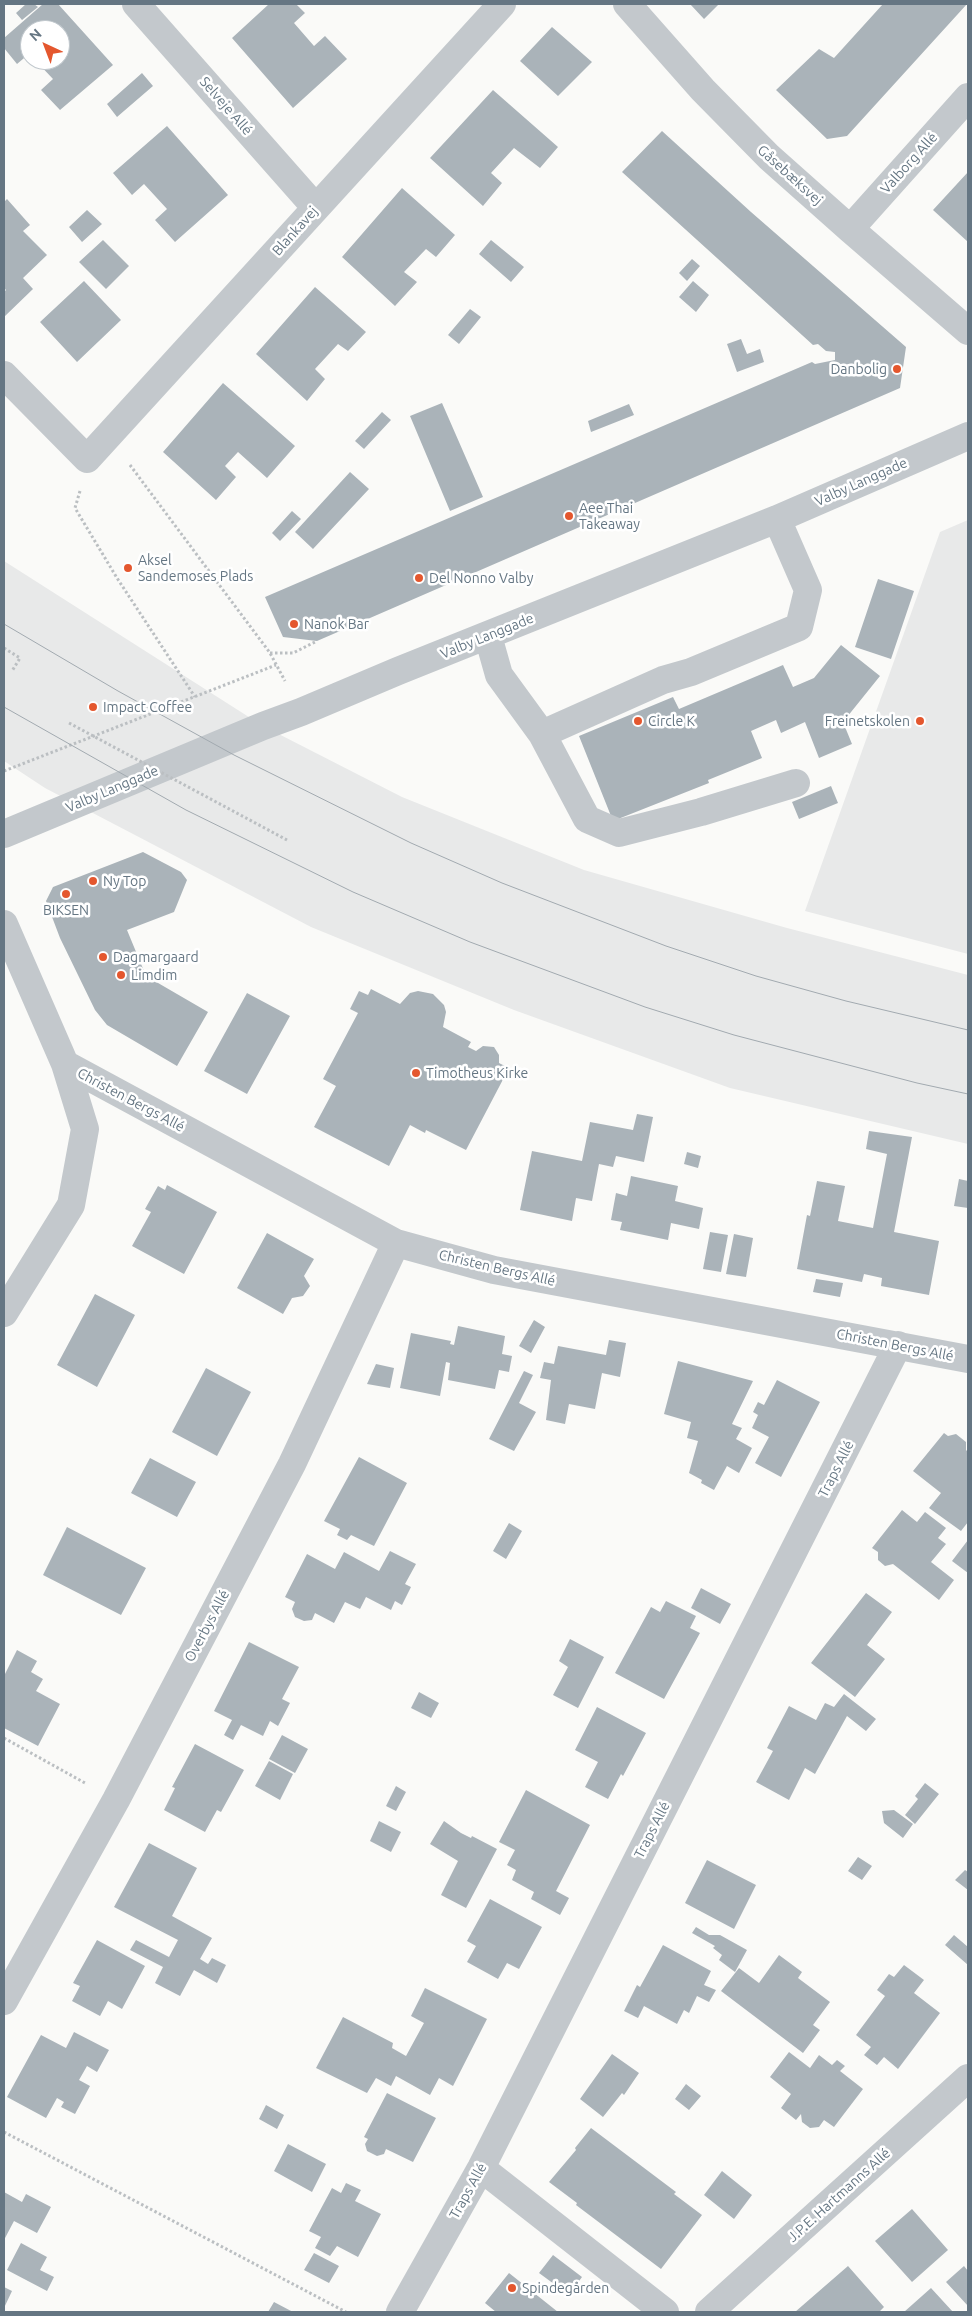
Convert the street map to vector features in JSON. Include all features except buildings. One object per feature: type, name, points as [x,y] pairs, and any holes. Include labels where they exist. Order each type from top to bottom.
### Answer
[{"type":"street","name":"Selveje Allé","points":[[136,4],[316,208]]},
{"type":"street","name":"Blankavej","points":[[87,458],[502,4]]},
{"type":"street","name":"Gåsebæksvej","points":[[626,4],[732,121],[850,229],[968,331]]},
{"type":"street","name":"Valborg Allé","points":[[850,229],[968,97]]},
{"type":"street","points":[[4,376],[87,458]]},
{"type":"street","name":"Valby Langgade","points":[[4,834],[263,726],[302,712],[777,519],[968,436]]},
{"type":"street","points":[[542,734],[663,680],[691,672],[799,627],[808,590],[777,519]]},
{"type":"street","points":[[488,636],[499,675],[542,734],[587,819],[619,833],[701,812],[796,783]]},
{"type":"street","points":[[4,924],[66,1064],[85,1129],[71,1204],[4,1313]]},
{"type":"street","name":"Christen Bergs Allé","points":[[66,1064],[396,1243],[494,1270],[968,1359]]},
{"type":"street","name":"Overbys Allé","points":[[4,2001],[116,1800],[292,1464],[396,1243]]},
{"type":"street","name":"Traps Allé","points":[[400,2312],[481,2168],[898,1345]]},
{"type":"street","name":"J.P.E. Hartmanns Allé","points":[[709,2312],[968,2078]]},
{"type":"street","points":[[481,2168],[665,2312]]},
{"type":"path","points":[[4,771],[276,665],[270,654],[109,436]]},
{"type":"path","points":[[87,458],[75,508],[117,578],[195,698]]},
{"type":"path","points":[[270,654],[293,653],[317,641]]},
{"type":"path","points":[[4,648],[20,658],[12,671]]},
{"type":"path","points":[[68,723],[287,840]]},
{"type":"path","points":[[4,1738],[116,1800]]},
{"type":"path","points":[[4,2132],[346,2312]]},
{"type":"shaded area","name":"Freinetskolen","points":[[968,520],[968,954],[805,911],[940,532]]},
{"type":"shaded area","points":[[4,561],[263,726],[402,797],[584,870],[787,928],[968,975],[968,1144],[730,1088],[514,1010],[311,927],[45,788],[4,761]]},
{"type":"tram line","points":[[4,624],[118,691],[234,755],[411,843],[502,883],[666,946],[756,976],[846,1001],[968,1030]]},
{"type":"tram line","points":[[4,707],[186,810],[353,892],[470,942],[645,1007],[734,1035],[917,1083],[968,1094]]},
{"type":"place","name":"Danbolig","points":[[897,369]]},
{"type":"place","name":"Aee Thai Takeaway","points":[[569,516]]},
{"type":"place","name":"Aksel Sandemoses Plads","points":[[128,568]]},
{"type":"place","name":"Del Nonno Valby","points":[[419,578]]},
{"type":"place","name":"Nanok Bar","points":[[294,624]]},
{"type":"place","name":"Impact Coffee","points":[[93,707]]},
{"type":"place","name":"Circle K","points":[[638,721]]},
{"type":"place","name":"Freinetskolen","points":[[920,721]]},
{"type":"place","name":"Ny Top","points":[[93,881]]},
{"type":"place","name":"BIKSEN","points":[[66,894]]},
{"type":"place","name":"Dagmargaard","points":[[103,957]]},
{"type":"place","name":"Limdim","points":[[121,975]]},
{"type":"place","name":"Timotheus Kirke","points":[[416,1073]]},
{"type":"place","name":"Spindegården","points":[[512,2288]]}]
